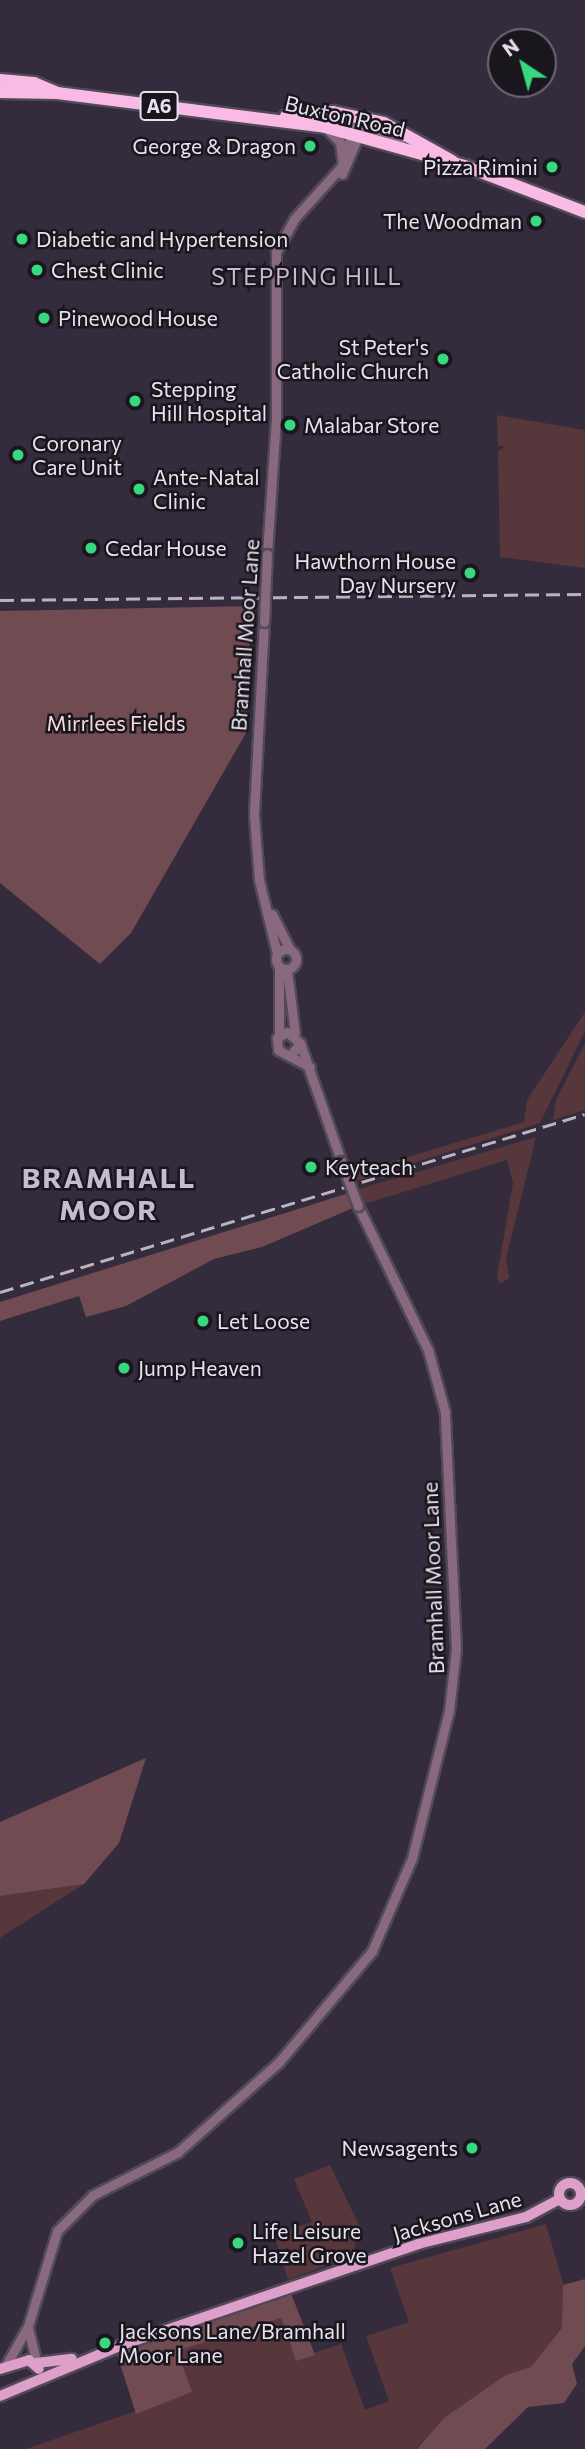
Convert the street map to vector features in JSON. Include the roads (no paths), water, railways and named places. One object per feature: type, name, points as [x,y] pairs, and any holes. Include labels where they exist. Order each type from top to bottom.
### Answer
[{"type":"highway","name":"Buxton Road","points":[[0,79],[34,83],[58,93]]},
{"type":"highway","name":"Buxton Road","points":[[0,92],[58,93],[325,127],[356,128],[420,150]]},
{"type":"highway","name":"Buxton Road","points":[[261,117],[332,111],[356,128],[420,150]]},
{"type":"highway","name":"A6","points":[[420,150],[585,212]]},
{"type":"main road","name":"Jacksons Lane","points":[[0,2396],[122,2345],[418,2244],[526,2217],[560,2199],[568,2183],[578,2186],[583,2196],[572,2205],[560,2199]]},
{"type":"main road","name":"Jacksons Lane","points":[[2,2368],[122,2345]]},
{"type":"main road","points":[[35,2380],[36,2362]]},
{"type":"street","points":[[325,127],[341,146],[341,167]]},
{"type":"street","points":[[327,186],[341,167],[356,128]]},
{"type":"street","points":[[327,186],[347,168],[356,128]]},
{"type":"street","name":"Bramhall Moor Lane","points":[[2,2368],[28,2326],[57,2231],[93,2195],[178,2152],[279,2062],[372,1951],[412,1858],[449,1711],[455,1660],[445,1412],[428,1350],[358,1206],[312,1068],[295,1034],[283,969],[263,894],[253,800],[276,417],[276,252],[288,227],[327,186]]},
{"type":"street","name":"Bramhall Moor Lane","points":[[263,894],[290,950]]},
{"type":"street","points":[[277,954],[290,950],[296,962],[283,969],[278,1050],[312,1068]]},
{"type":"street","points":[[279,1036],[295,1034]]},
{"type":"street","points":[[290,1056],[300,1043]]},
{"type":"street","name":"Bramhall Moor Lane","points":[[28,2326],[36,2362]]},
{"type":"railway","points":[[0,600],[585,594]]},
{"type":"railway","points":[[0,1292],[585,1114]]},
{"type":"place","name":"George & Dragon","points":[[310,146]]},
{"type":"place","name":"Pizza Rimini","points":[[552,167]]},
{"type":"place","name":"The Woodman","points":[[536,221]]},
{"type":"place","name":"Diabetic and Hypertension","points":[[22,239]]},
{"type":"place","name":"Chest Clinic","points":[[37,270]]},
{"type":"place","name":"Pinewood House","points":[[44,318]]},
{"type":"place","name":"St Peter's Catholic Church","points":[[443,359]]},
{"type":"place","name":"Stepping Hill Hospital","points":[[135,401]]},
{"type":"place","name":"Malabar Store","points":[[290,425]]},
{"type":"place","name":"Coronary Care Unit","points":[[18,455]]},
{"type":"place","name":"Ante-Natal Clinic","points":[[139,489]]},
{"type":"place","name":"Cedar House","points":[[91,548]]},
{"type":"place","name":"Hawthorn House Day Nursery","points":[[470,573]]},
{"type":"place","name":"Keyteach","points":[[311,1167]]},
{"type":"place","name":"Let Loose","points":[[203,1321]]},
{"type":"place","name":"Jump Heaven","points":[[124,1368]]},
{"type":"place","name":"Newsagents","points":[[472,2148]]},
{"type":"place","name":"Life Leisure Hazel Grove","points":[[238,2243]]},
{"type":"place","name":"Jacksons Lane/Bramhall Moor Lane","points":[[105,2343]]},
{"type":"district","name":"STEPPING HILL","points":[[307,276]]},
{"type":"district","name":"BRAMHALL MOOR","points":[[109,1193]]},
{"type":"park label","name":"Mirrlees Fields","points":[[116,723]]}]
